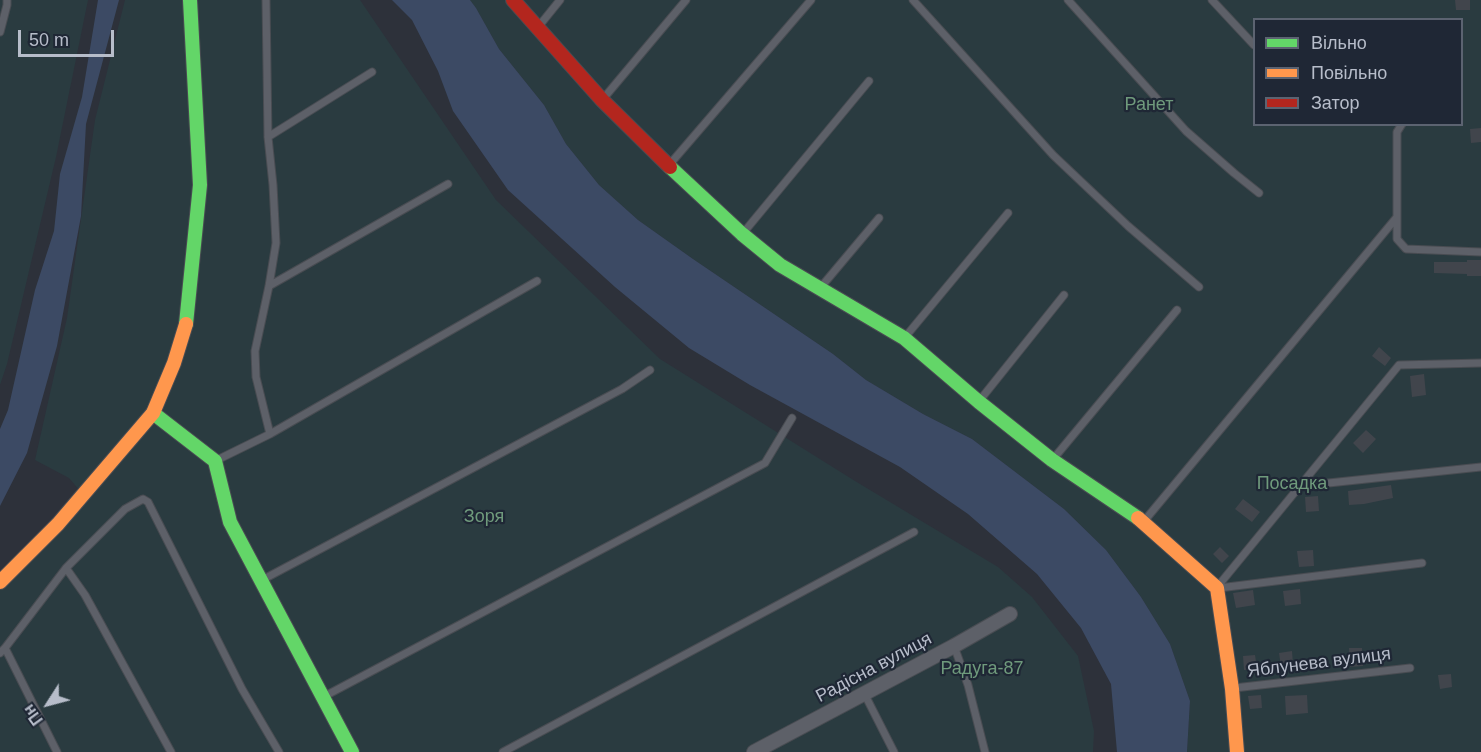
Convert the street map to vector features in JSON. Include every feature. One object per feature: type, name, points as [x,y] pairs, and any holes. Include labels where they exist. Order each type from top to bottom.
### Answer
[{"type":"street","points":[[0,582],[58,524],[153,413],[186,328],[200,185],[190,0]]},
{"type":"street","points":[[513,0],[602,100],[742,234],[780,265],[904,338],[1052,460],[1143,522],[1217,588],[1232,689],[1236,752]]},
{"type":"street","points":[[153,413],[215,461],[230,522],[352,752]]},
{"type":"street","name":"Радісна вулиця","points":[[754,752],[772,748],[864,693],[1010,614]]},
{"type":"lane","points":[[0,32],[7,0]]},
{"type":"lane","points":[[266,0],[268,137],[276,243],[255,351],[256,377],[270,434]]},
{"type":"lane","points":[[537,27],[560,0]]},
{"type":"lane","points":[[602,100],[686,0]]},
{"type":"lane","points":[[669,166],[811,0]]},
{"type":"lane","points":[[913,0],[1053,156],[1198,287]]},
{"type":"lane","points":[[1068,0],[1186,131],[1259,192]]},
{"type":"lane","points":[[1212,0],[1253,44]]},
{"type":"lane","points":[[268,137],[372,72]]},
{"type":"lane","points":[[742,234],[869,81]]},
{"type":"lane","points":[[1401,126],[1397,132],[1397,239],[1406,249],[1481,252]]},
{"type":"lane","points":[[269,286],[448,184]]},
{"type":"lane","points":[[904,338],[1008,213]]},
{"type":"lane","points":[[1143,522],[1397,217]]},
{"type":"lane","points":[[820,289],[879,218]]},
{"type":"lane","points":[[215,461],[270,434],[537,282]]},
{"type":"lane","points":[[979,402],[1064,295]]},
{"type":"lane","points":[[1052,460],[1177,310]]},
{"type":"lane","points":[[1217,588],[1399,365],[1481,363]]},
{"type":"lane","points":[[261,580],[622,389],[650,370]]},
{"type":"lane","points":[[322,698],[765,463],[792,418]]},
{"type":"lane","points":[[1300,486],[1481,467]]},
{"type":"lane","points":[[57,752],[2,651],[66,568],[125,509],[143,499],[148,502],[242,689],[279,752]]},
{"type":"lane","points":[[502,752],[914,532]]},
{"type":"lane","points":[[1217,588],[1422,563]]},
{"type":"lane","points":[[66,568],[85,595],[171,752]]},
{"type":"lane","points":[[954,646],[968,685],[985,752]]},
{"type":"lane","name":"Яблунева вулиця","points":[[1232,689],[1410,668]]},
{"type":"lane","points":[[864,693],[894,752]]},
{"type":"green space","points":[[0,0],[88,0],[56,157],[0,385]]},
{"type":"green space","name":"Зоря","points":[[125,0],[360,0],[496,200],[660,359],[998,567],[1032,597],[1078,656],[1094,731],[1093,752],[0,752],[0,574],[81,492],[69,478],[35,460],[67,318],[95,120]]},
{"type":"green space","name":"Посадка","points":[[470,0],[1481,0],[1481,752],[1187,752],[1190,701],[1170,644],[1141,597],[1106,550],[1064,509],[972,439],[923,414],[866,380],[833,354],[638,220],[599,185],[566,144],[544,105],[499,49]]},
{"type":"water","points":[[98,0],[119,0],[86,124],[81,216],[57,346],[27,453],[0,506],[0,429],[8,410],[35,290],[54,231],[60,174],[82,97]]},
{"type":"water","points":[[392,0],[470,0],[499,49],[544,105],[566,144],[599,185],[638,220],[833,354],[866,380],[923,414],[972,439],[1064,509],[1106,550],[1141,597],[1170,644],[1190,701],[1187,752],[1117,752],[1111,684],[1081,628],[1037,574],[968,514],[900,467],[750,385],[689,348],[615,287],[508,190],[453,111],[438,71],[412,20]]},
{"type":"building","points":[[1455,0],[1470,0],[1470,10],[1456,10]]},
{"type":"building","points":[[1481,128],[1481,142],[1471,143],[1470,129]]},
{"type":"building","points":[[1467,260],[1481,260],[1481,276],[1434,273],[1434,262],[1467,262]]},
{"type":"building","points":[[1379,347],[1391,358],[1385,366],[1372,356]]},
{"type":"building","points":[[1424,374],[1426,395],[1412,397],[1410,376]]},
{"type":"building","points":[[1366,430],[1376,439],[1363,453],[1353,443]]},
{"type":"building","points":[[1391,485],[1393,498],[1349,505],[1348,491]]},
{"type":"building","points":[[1318,496],[1319,511],[1306,512],[1305,497]]},
{"type":"building","points":[[1243,499],[1260,512],[1252,522],[1235,509]]},
{"type":"building","points":[[1220,547],[1229,556],[1222,563],[1213,554]]},
{"type":"building","points":[[1313,550],[1314,566],[1299,567],[1297,551]]},
{"type":"building","points":[[1300,589],[1301,604],[1285,606],[1283,591]]},
{"type":"building","points":[[1253,590],[1255,605],[1236,608],[1233,593]]},
{"type":"building","points":[[1349,648],[1362,648],[1363,666],[1350,667]]},
{"type":"building","points":[[1292,651],[1293,664],[1281,666],[1279,653]]},
{"type":"building","points":[[1255,655],[1257,668],[1244,670],[1243,656]]},
{"type":"building","points":[[1451,674],[1452,687],[1440,689],[1438,675]]},
{"type":"building","points":[[1261,695],[1262,708],[1250,709],[1248,696]]},
{"type":"building","points":[[1307,695],[1308,713],[1286,715],[1285,696]]},
{"type":"traffic: fast","points":[[186,324],[200,185],[190,0]]},
{"type":"traffic: fast","points":[[670,167],[742,234],[780,265],[904,338],[1052,460],[1138,518]]},
{"type":"traffic: fast","points":[[153,413],[215,461],[230,522],[352,752]]},
{"type":"traffic: slow","points":[[0,582],[58,524],[153,413],[174,363],[186,324]]},
{"type":"traffic: slow","points":[[1138,518],[1217,588],[1232,689],[1237,752]]},
{"type":"traffic: jam","points":[[513,0],[602,100],[670,167]]},
{"type":"park label","name":"Ранет","points":[[1149,105]]},
{"type":"park label","name":"Радуга-87","points":[[982,669]]}]
